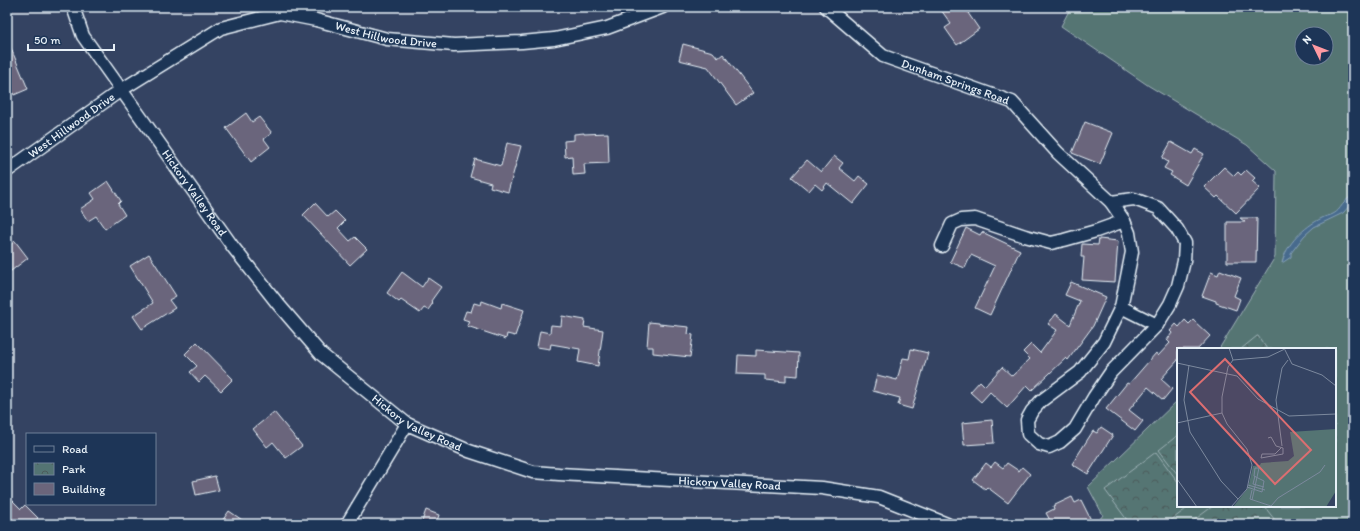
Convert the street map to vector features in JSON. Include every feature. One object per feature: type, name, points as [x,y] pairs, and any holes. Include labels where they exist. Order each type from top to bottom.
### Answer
[{"type":"street","name":"Hickory Valley Road","points":[[73,7],[83,36],[233,248],[321,354],[407,424],[470,451],[533,472],[822,488],[879,498],[947,524]]},
{"type":"street","name":"West Hillwood Drive","points":[[7,171],[121,90],[221,28],[280,13],[316,20],[387,39],[454,44],[522,42],[554,39],[607,28],[663,7]]},
{"type":"street","name":"Dunham Springs Road","points":[[826,7],[883,56],[1012,102],[1058,153],[1111,202],[1124,221],[1129,234],[1132,252],[1121,307],[1104,342],[1080,372],[1041,401],[1032,411],[1027,420],[1028,434],[1039,444],[1049,447],[1060,442],[1075,429],[1094,396],[1111,372],[1156,325]]},
{"type":"street","points":[[1111,202],[1134,199],[1158,208],[1177,229],[1185,243],[1184,261],[1178,286],[1170,304],[1156,325],[1121,307]]},
{"type":"street","points":[[942,246],[952,224],[961,220],[975,219],[1051,243],[1096,231],[1124,221]]},
{"type":"street","points":[[347,524],[407,424]]},
{"type":"green space","points":[[1071,7],[1353,7],[1353,524],[1096,524],[1103,515],[1088,487],[1177,401],[1177,507],[1336,507],[1336,348],[1220,348],[1275,257],[1276,171],[1247,145],[1149,86],[1061,26]]},
{"type":"green space","points":[[1257,336],[1266,348],[1242,348]]},
{"type":"green space","points":[[1177,436],[1177,474],[1159,450]]},
{"type":"green space","points":[[1156,452],[1177,481],[1177,507],[1189,507],[1166,524],[1130,524],[1105,490]]},
{"type":"green space","points":[[1212,507],[1265,507],[1278,524],[1189,524]]},
{"type":"water","points":[[1353,194],[1353,202],[1343,213],[1314,227],[1304,236],[1291,253],[1291,257],[1282,263],[1287,249],[1302,231],[1323,217],[1337,212]]},
{"type":"building","points":[[939,7],[977,7],[968,13],[979,29],[957,45],[945,28],[951,24]]},
{"type":"building","points":[[7,39],[28,89],[14,95],[10,86],[7,87]]},
{"type":"building","points":[[683,44],[713,52],[718,58],[723,54],[753,93],[736,105],[708,67],[679,60]]},
{"type":"building","points":[[246,113],[252,122],[259,117],[272,133],[264,139],[270,147],[251,162],[226,128]]},
{"type":"building","points":[[1085,122],[1113,133],[1100,164],[1072,153]]},
{"type":"building","points":[[608,133],[609,163],[584,164],[585,174],[573,175],[572,156],[565,157],[564,141],[574,140],[574,134]]},
{"type":"building","points":[[1171,142],[1192,154],[1195,149],[1204,154],[1186,185],[1170,175],[1172,172],[1164,168],[1168,162],[1162,158]]},
{"type":"building","points":[[507,143],[521,146],[508,192],[490,187],[491,183],[470,177],[475,159],[501,166]]},
{"type":"building","points":[[834,156],[843,163],[839,168],[855,181],[859,176],[869,184],[853,204],[827,183],[822,190],[815,184],[809,191],[792,177],[807,160],[821,172]]},
{"type":"building","points":[[1224,167],[1234,176],[1238,172],[1241,175],[1246,170],[1255,178],[1252,181],[1260,188],[1236,213],[1218,196],[1216,198],[1204,187]]},
{"type":"building","points":[[108,181],[121,201],[118,204],[125,215],[105,229],[96,216],[88,221],[80,209],[95,199],[91,193]]},
{"type":"building","points":[[315,203],[328,217],[335,211],[345,221],[338,228],[350,241],[355,237],[367,249],[350,265],[303,215]]},
{"type":"building","points":[[1240,218],[1257,218],[1256,262],[1227,262],[1227,222],[1245,222]]},
{"type":"building","points":[[966,228],[980,235],[982,232],[1020,250],[990,315],[975,308],[995,266],[971,255],[965,268],[950,262]]},
{"type":"building","points":[[1099,239],[1118,241],[1115,282],[1082,280],[1084,257],[1081,257],[1082,244],[1098,245]]},
{"type":"building","points":[[15,241],[28,258],[7,274],[7,247]]},
{"type":"building","points":[[149,254],[176,296],[169,300],[175,308],[142,329],[133,316],[153,303],[130,266]]},
{"type":"building","points":[[1220,270],[1241,278],[1234,296],[1240,299],[1236,310],[1202,296],[1211,272],[1218,275]]},
{"type":"building","points":[[402,272],[422,287],[428,278],[441,287],[431,301],[433,303],[428,310],[424,308],[420,313],[401,300],[399,302],[387,293]]},
{"type":"building","points":[[1071,282],[1106,297],[1093,326],[1068,360],[1066,358],[1032,390],[1027,385],[1007,408],[990,392],[981,402],[970,392],[980,381],[985,386],[1002,367],[1012,376],[1030,359],[1023,352],[1031,344],[1040,353],[1057,330],[1048,324],[1056,314],[1070,325],[1080,301],[1065,295]]},
{"type":"building","points":[[482,301],[501,308],[502,303],[524,310],[515,336],[507,334],[506,339],[467,326],[469,321],[463,319],[466,311],[471,312],[474,303],[481,305]]},
{"type":"building","points":[[562,316],[585,320],[584,327],[603,330],[598,366],[578,362],[580,349],[551,344],[550,349],[537,347],[540,331],[550,333],[551,325],[561,326]]},
{"type":"building","points":[[1185,320],[1189,324],[1193,320],[1210,336],[1199,348],[1177,348],[1177,361],[1161,379],[1172,389],[1163,400],[1148,387],[1129,410],[1143,421],[1135,431],[1106,409],[1127,383],[1129,384],[1156,353],[1158,356],[1170,343],[1167,340],[1172,333],[1170,331],[1176,324],[1179,327]]},
{"type":"building","points":[[649,322],[689,327],[688,334],[693,335],[690,357],[653,353],[653,347],[647,347]]},
{"type":"building","points":[[197,342],[233,379],[221,391],[205,376],[199,382],[190,372],[197,366],[185,354]]},
{"type":"building","points":[[911,349],[928,353],[912,409],[898,405],[900,398],[873,391],[877,375],[897,380],[903,358],[909,359]]},
{"type":"building","points":[[756,350],[799,353],[798,376],[786,375],[786,382],[765,380],[765,375],[737,374],[738,355],[756,356]]},
{"type":"building","points":[[274,412],[302,446],[286,458],[273,442],[267,447],[253,429]]},
{"type":"building","points":[[992,420],[994,443],[964,445],[962,423]]},
{"type":"building","points":[[1101,427],[1113,435],[1088,474],[1072,464],[1093,431],[1097,433]]},
{"type":"building","points":[[995,462],[1003,468],[1007,463],[1019,471],[1022,467],[1030,474],[1008,503],[987,487],[985,489],[973,480],[986,463],[991,467]]},
{"type":"building","points":[[215,476],[219,490],[196,495],[193,481]]},
{"type":"building","points":[[7,495],[21,509],[25,505],[38,518],[32,524],[7,524]]},
{"type":"building","points":[[1072,497],[1075,503],[1081,500],[1093,524],[1052,524],[1046,513],[1054,509],[1053,506]]},
{"type":"building","points":[[426,510],[439,515],[436,524],[421,524]]},
{"type":"building","points":[[229,511],[248,524],[220,524]]}]
